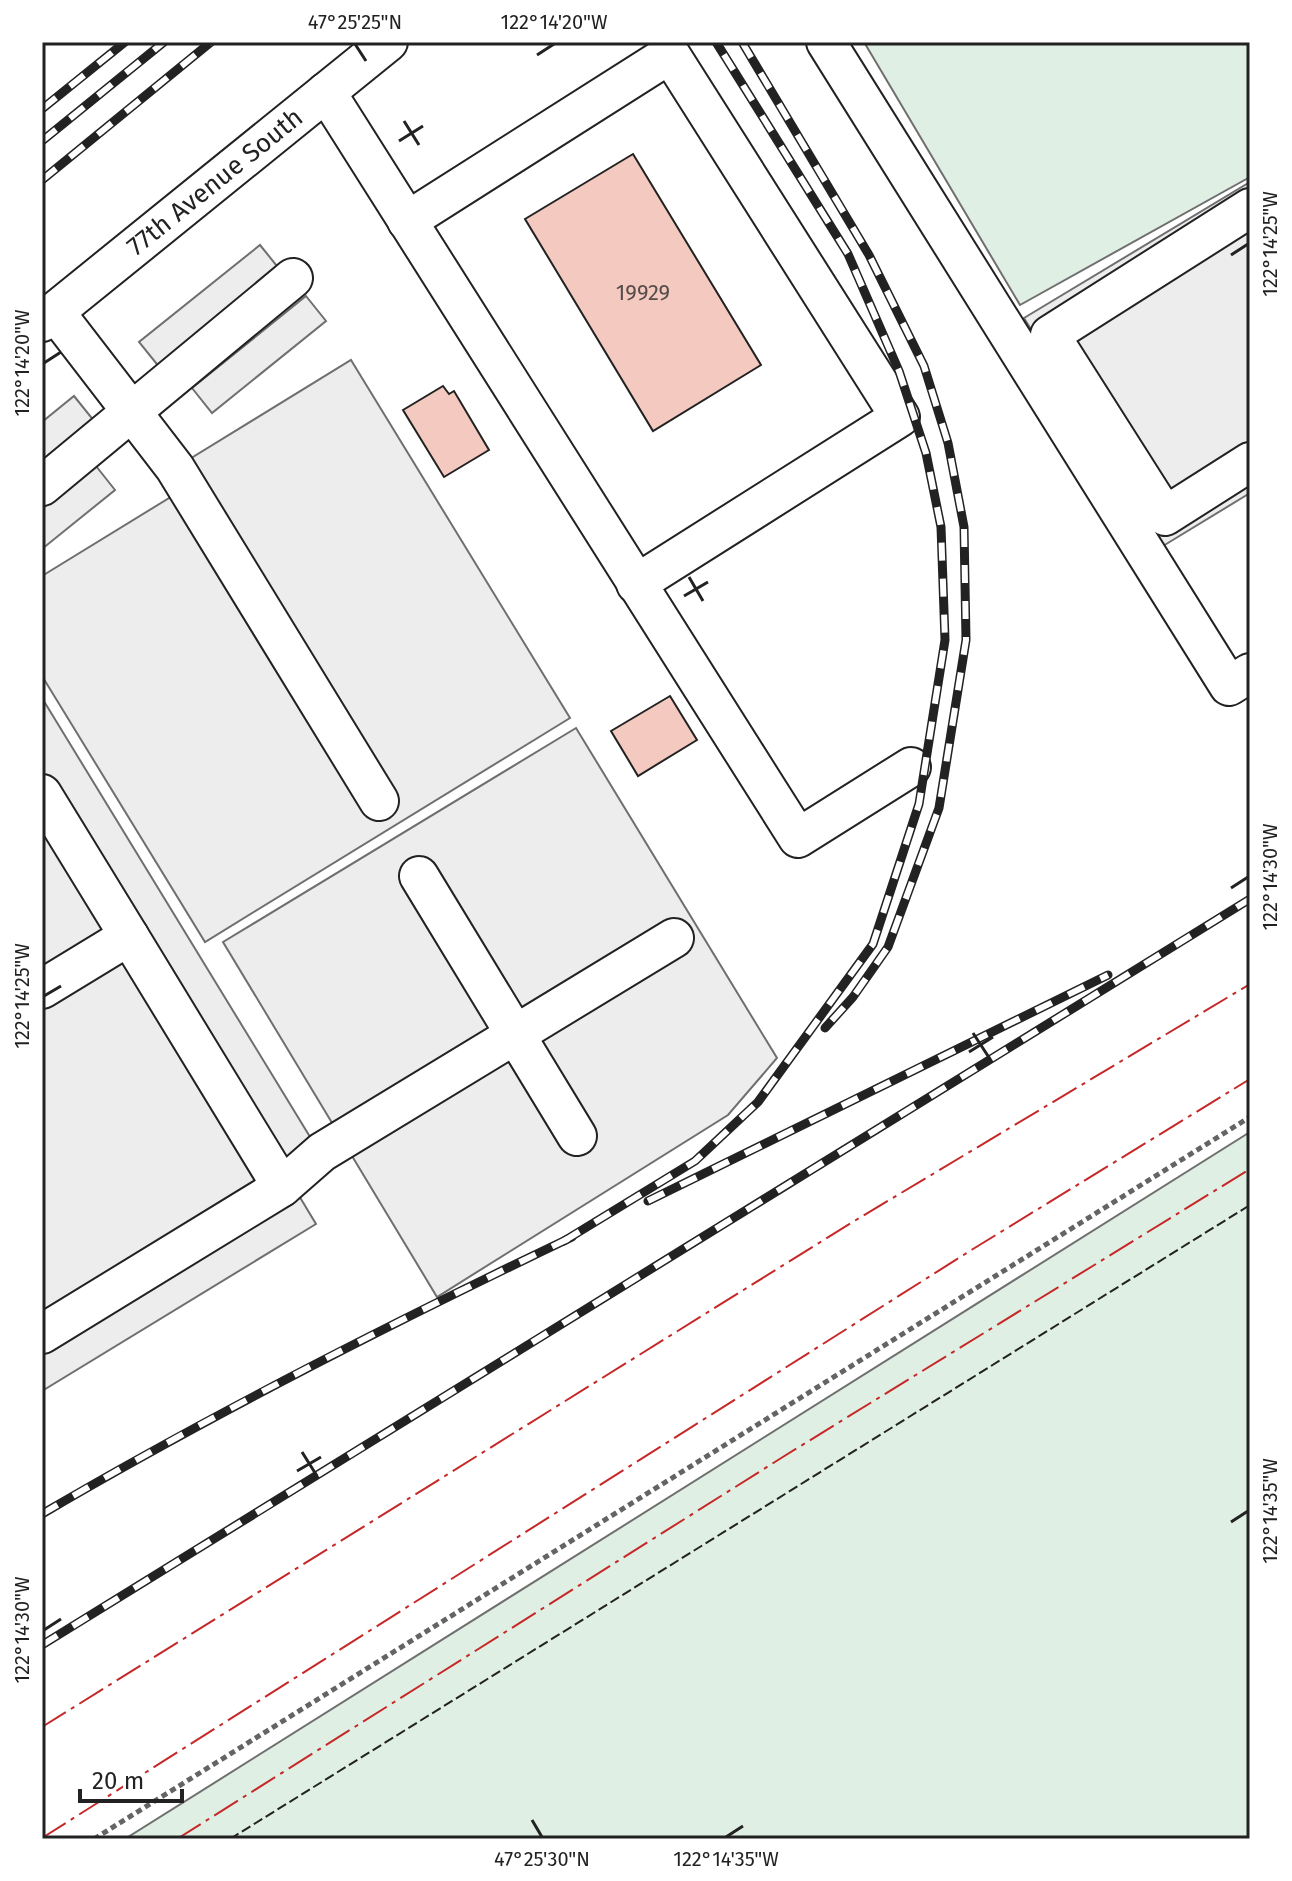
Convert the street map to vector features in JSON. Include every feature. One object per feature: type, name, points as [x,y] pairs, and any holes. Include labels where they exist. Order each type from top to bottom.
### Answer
[{"type":"street","name":"77th Avenue South","points":[[48,317],[388,42]]},
{"type":"street","points":[[826,42],[1088,428],[1229,686],[1250,673]]},
{"type":"street","points":[[407,221],[670,54],[900,417],[636,584]]},
{"type":"street","points":[[326,92],[798,838],[911,767]]},
{"type":"street","points":[[1250,208],[1050,335],[1088,428],[1165,516],[1250,462]]},
{"type":"street","points":[[42,486],[293,278]]},
{"type":"street","points":[[48,317],[132,412],[181,477],[379,801]]},
{"type":"street","points":[[42,794],[282,1187]]},
{"type":"street","points":[[419,876],[577,1136]]},
{"type":"street","points":[[42,989],[129,936]]},
{"type":"street","points":[[42,1334],[282,1187],[322,1152],[674,938]]},
{"type":"path","points":[[94,1839],[1250,1117]]},
{"type":"green space","points":[[864,42],[1250,42],[1250,177],[1020,305]]},
{"type":"green space","points":[[1250,1132],[1250,1839],[125,1839]]},
{"type":"shaded area","points":[[1250,182],[1250,493],[1163,546],[1024,318]]},
{"type":"shaded area","points":[[260,245],[281,271],[160,368],[139,342]]},
{"type":"shaded area","points":[[306,296],[326,321],[212,413],[192,388]]},
{"type":"shaded area","points":[[351,360],[570,718],[205,942],[42,676],[42,576],[187,487],[175,468]]},
{"type":"shaded area","points":[[74,396],[95,422],[42,465],[42,422]]},
{"type":"shaded area","points":[[96,466],[115,490],[42,549],[42,509]]},
{"type":"shaded area","points":[[42,698],[329,1168],[295,1189],[316,1224],[42,1391]]},
{"type":"shaded area","points":[[576,728],[777,1058],[728,1115],[437,1297],[223,942]]},
{"type":"building","points":[[633,154],[761,365],[653,431],[525,219]]},
{"type":"building","points":[[443,386],[449,394],[454,391],[489,450],[444,477],[403,410]]},
{"type":"building","points":[[670,696],[697,740],[638,776],[611,731]]},
{"type":"railway","points":[[42,109],[125,42]]},
{"type":"railway","points":[[42,141],[164,42]]},
{"type":"railway","points":[[42,180],[211,42]]},
{"type":"railway","points":[[564,1241],[695,1161],[758,1102],[873,944],[919,804],[945,640],[941,527],[926,453],[899,371],[848,254],[716,42]]},
{"type":"railway","points":[[742,42],[869,255],[924,366],[948,443],[964,527],[966,640],[939,808],[888,947],[853,997],[825,1028]]},
{"type":"railway","points":[[42,1645],[1250,899]]},
{"type":"railway","points":[[648,1201],[1108,975]]},
{"type":"railway","points":[[42,1514],[304,1370],[572,1237]]},
{"type":"fence","points":[[230,1839],[1250,1205]]},
{"type":"power","points":[[42,1727],[851,1223],[1250,984]]},
{"type":"power","points":[[42,1838],[973,1249],[1250,1079]]},
{"type":"power","points":[[177,1839],[786,1455],[1250,1169]]}]
